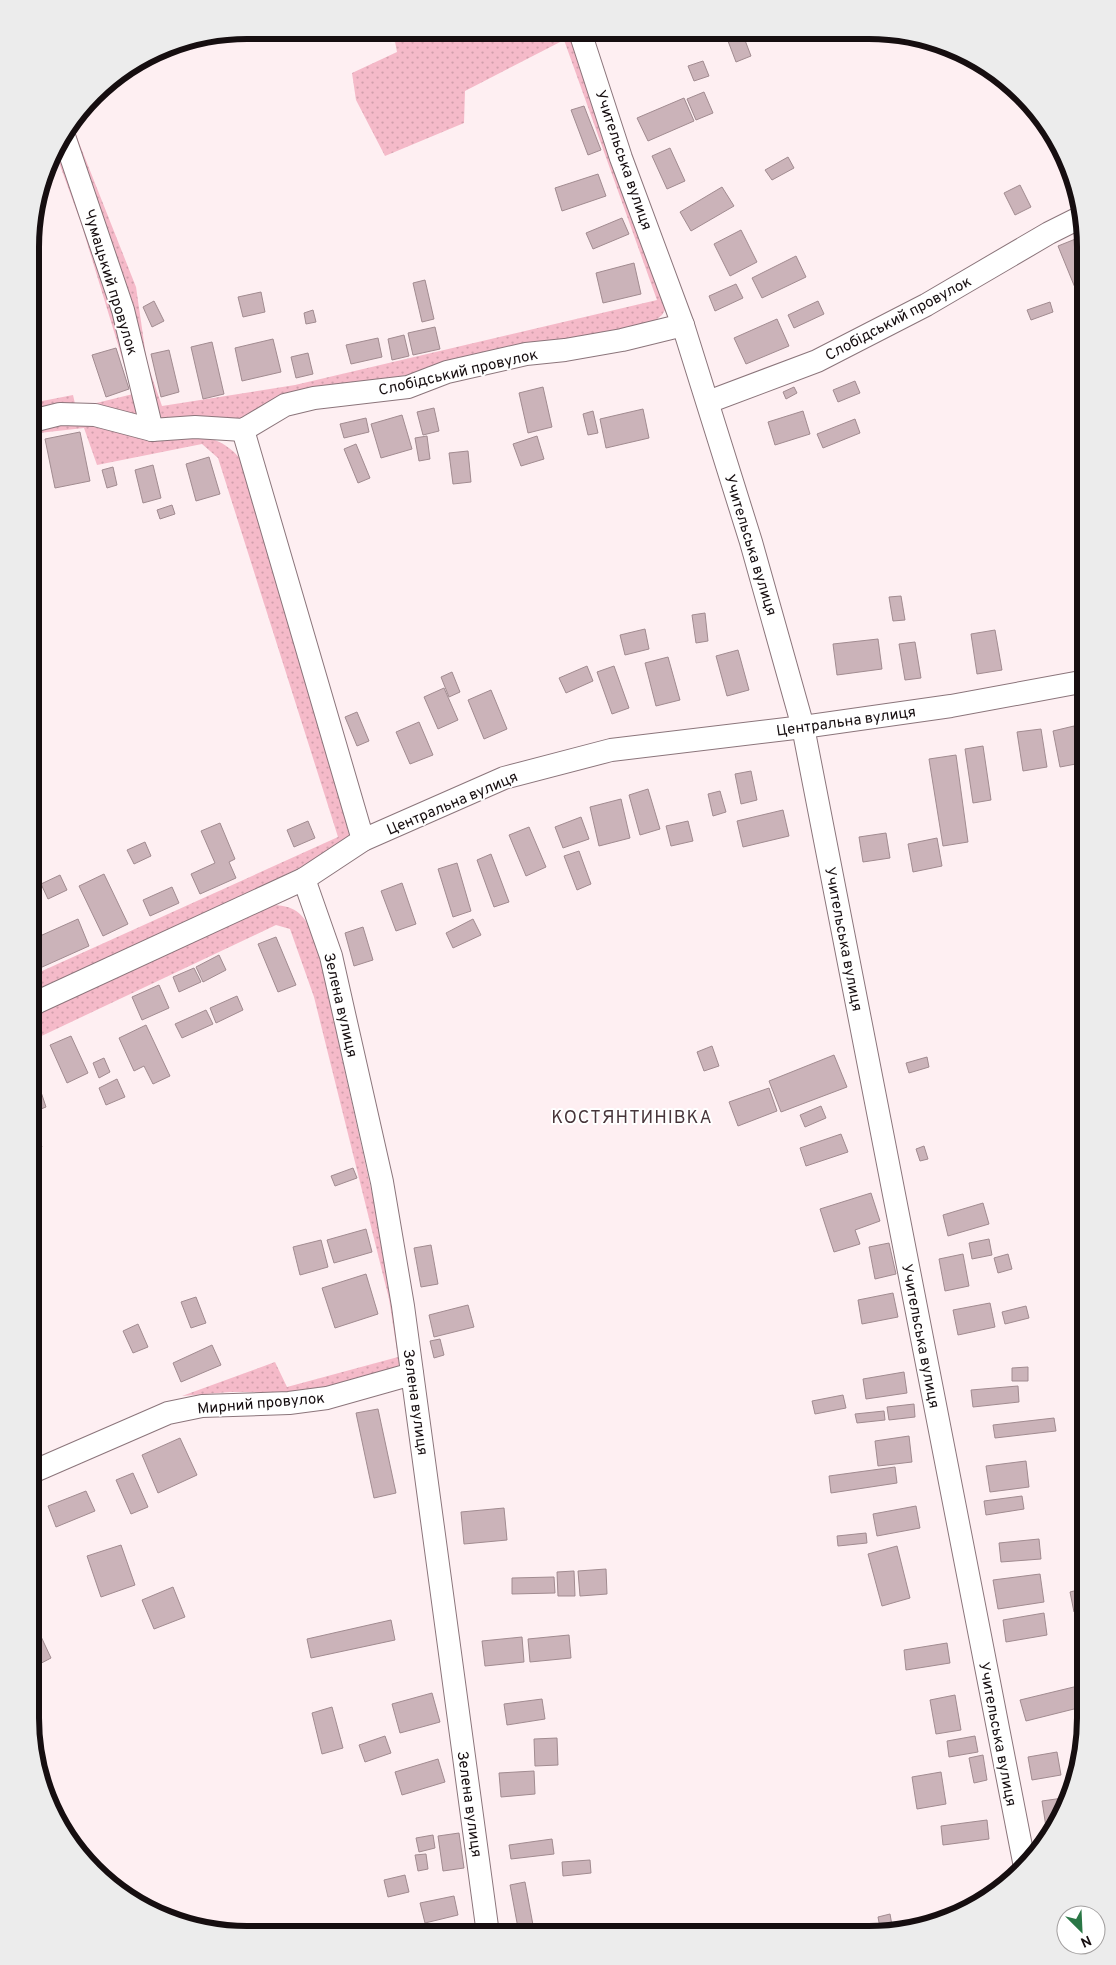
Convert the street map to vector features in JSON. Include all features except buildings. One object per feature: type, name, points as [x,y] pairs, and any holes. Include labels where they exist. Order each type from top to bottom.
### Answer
[{"type":"street","name":"Учительська вулиця","points":[[582,39],[621,158],[683,325],[708,402],[751,542],[804,727],[1023,1858]]},
{"type":"street","name":"Чумацький провулок","points":[[67,144],[123,310],[152,430]]},
{"type":"street","name":"Слобідський провулок","points":[[708,402],[817,361],[926,305],[1049,233],[1075,220]]},
{"type":"street","name":"Слобідський провулок","points":[[243,430],[285,405],[314,398],[408,386],[447,372],[517,356],[622,340],[683,325]]},
{"type":"street","points":[[39,419],[60,414],[95,415],[152,430],[195,427],[243,430],[363,840]]},
{"type":"street","name":"Центральна вулиця","points":[[39,1000],[304,879],[363,840],[504,778],[612,750],[804,727],[951,706],[1077,683]]},
{"type":"street","name":"Зелена вулиця","points":[[304,879],[331,956],[382,1182],[403,1306],[487,1926]]},
{"type":"street","name":"Мирний провулок","points":[[39,1469],[168,1413],[202,1406],[289,1403],[328,1398],[412,1374]]},
{"type":"shaded area","points":[[395,39],[579,39],[668,305],[662,315],[646,328],[531,349],[305,396],[235,421],[162,421],[69,139],[74,131],[136,287],[147,363],[162,406],[295,385],[657,300],[564,40],[465,91],[464,123],[385,156],[356,100],[352,73],[397,52]]},
{"type":"shaded area","points":[[62,151],[93,237],[141,415],[39,415],[39,402],[73,395],[76,408],[133,394],[81,223],[58,160]]},
{"type":"shaded area","points":[[69,418],[209,438],[229,448],[245,465],[352,830],[347,844],[253,891],[39,992],[39,972],[338,837],[218,458],[202,444],[97,465],[84,428],[39,433],[39,424]]},
{"type":"shaded area","points":[[273,905],[288,907],[303,917],[315,936],[377,1216],[403,1360],[393,1372],[315,1392],[230,1392],[182,1396],[275,1362],[287,1387],[398,1357],[389,1299],[314,997],[290,929],[276,925],[39,1037],[39,1012]]},
{"type":"district","name":"КОСТЯНТИНІВКА","points":[[632,1117]]}]
